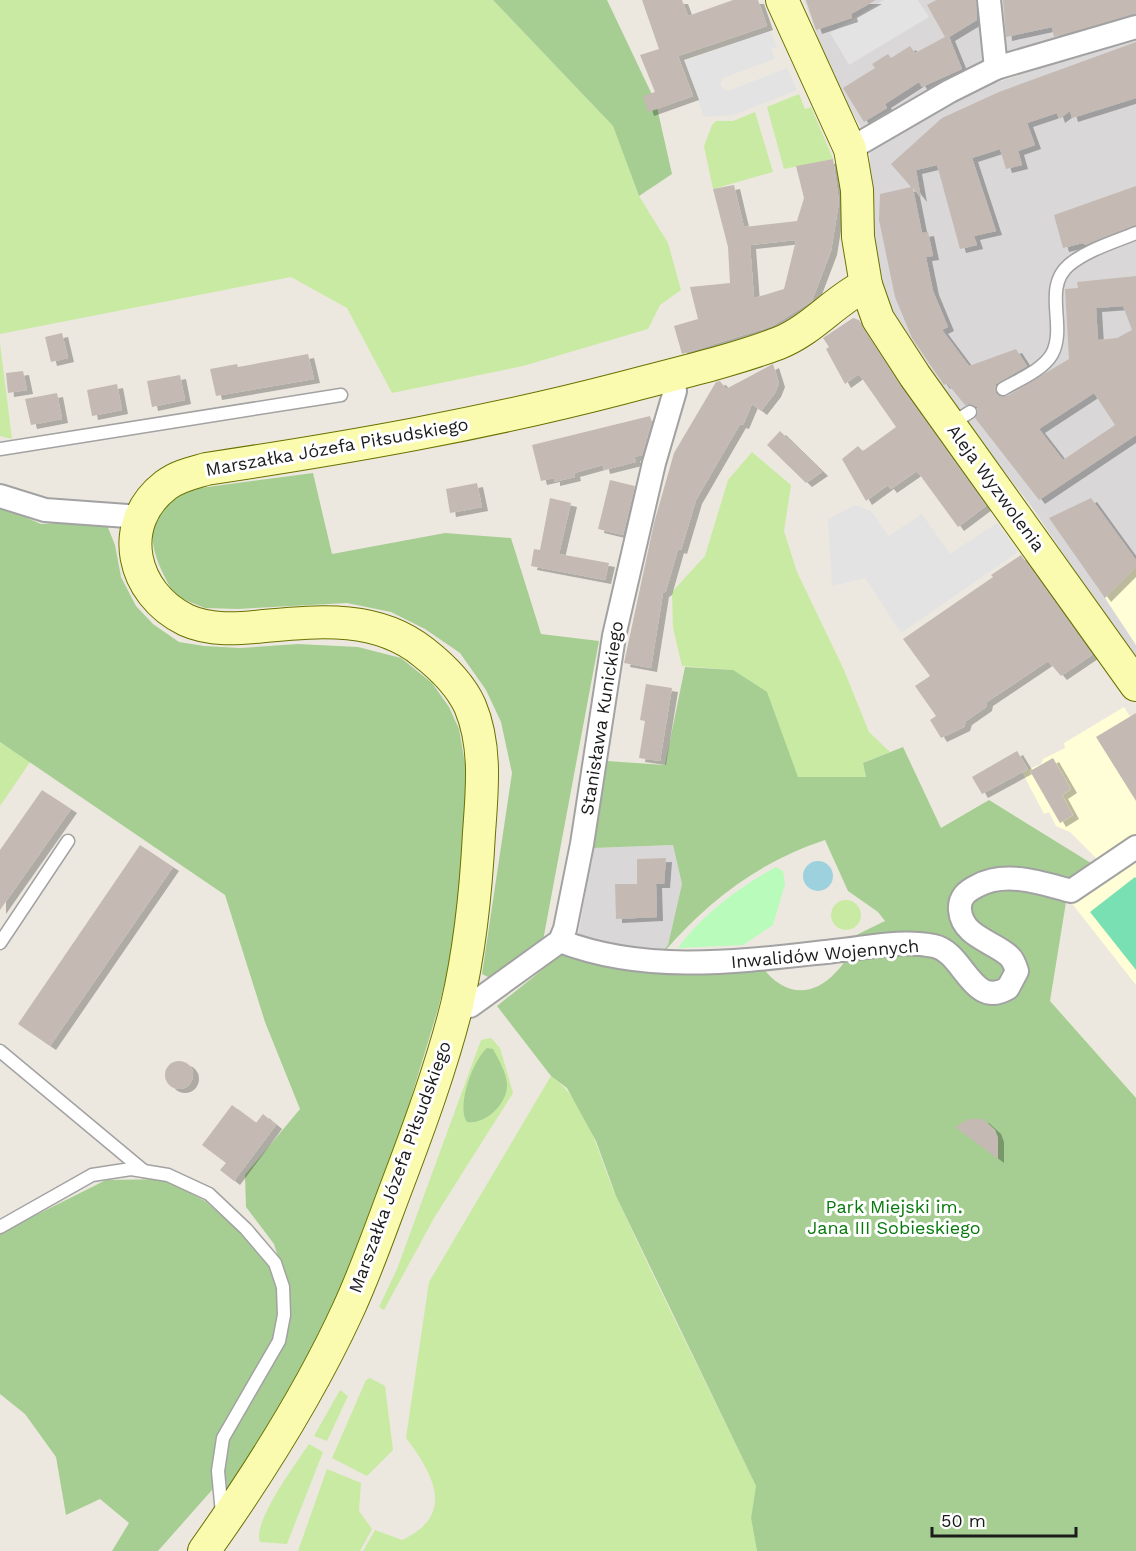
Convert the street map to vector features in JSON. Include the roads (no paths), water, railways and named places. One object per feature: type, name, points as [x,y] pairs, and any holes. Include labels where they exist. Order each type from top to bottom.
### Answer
[{"type":"street","name":"Aleja Wyzwolenia","points":[[783,0],[850,149],[857,190],[858,237],[866,285],[878,320],[961,418],[1136,685]]},
{"type":"street","points":[[989,0],[996,68]]},
{"type":"street","points":[[850,149],[950,91],[996,68],[1136,27]]},
{"type":"street","name":"Marszałka Józefa Piłsudskiego","points":[[204,1551],[290,1419],[349,1310],[413,1144],[457,1004],[476,892],[483,768],[478,727],[468,702],[443,667],[412,643],[386,631],[351,622],[243,628],[206,627],[186,620],[150,593],[140,572],[135,543],[141,517],[150,502],[167,484],[186,474],[378,443],[466,426],[671,375],[781,342],[818,319],[852,292],[866,285]]},
{"type":"street","name":"Stanisława Kunickiego","points":[[560,941],[565,930],[582,844],[616,624],[654,463],[675,391],[671,375]]},
{"type":"street","points":[[0,496],[45,510],[141,517]]},
{"type":"street","name":"Inwalidów Wojennych","points":[[560,941],[644,962],[671,963],[757,959],[900,944],[936,946],[948,952],[977,988],[986,993],[995,994],[1008,988],[1017,971],[1008,955],[967,928],[960,917],[960,905],[965,892],[982,883],[1003,878],[1036,882],[1071,891],[1136,847]]},
{"type":"street","points":[[457,1004],[470,1006],[560,941]]},
{"type":"lane","points":[[1003,389],[1030,373],[1052,355],[1057,326],[1055,292],[1061,274],[1068,265],[1085,255],[1136,233]]},
{"type":"lane","points":[[0,449],[341,395]]},
{"type":"lane","points":[[0,943],[68,842]]},
{"type":"lane","points":[[0,1051],[145,1171]]},
{"type":"lane","points":[[0,1227],[92,1175],[131,1169],[168,1175],[209,1194],[246,1229],[275,1263],[283,1287],[284,1315],[279,1341],[223,1438],[218,1471],[223,1525]]},
{"type":"water","points":[[818,861],[824,862],[832,870],[832,882],[824,890],[818,891],[812,890],[804,882],[803,876],[804,870],[812,862]]},
{"type":"park label","name":"Park Miejski im. Jana III Sobieskiego","points":[[894,1217]]}]
